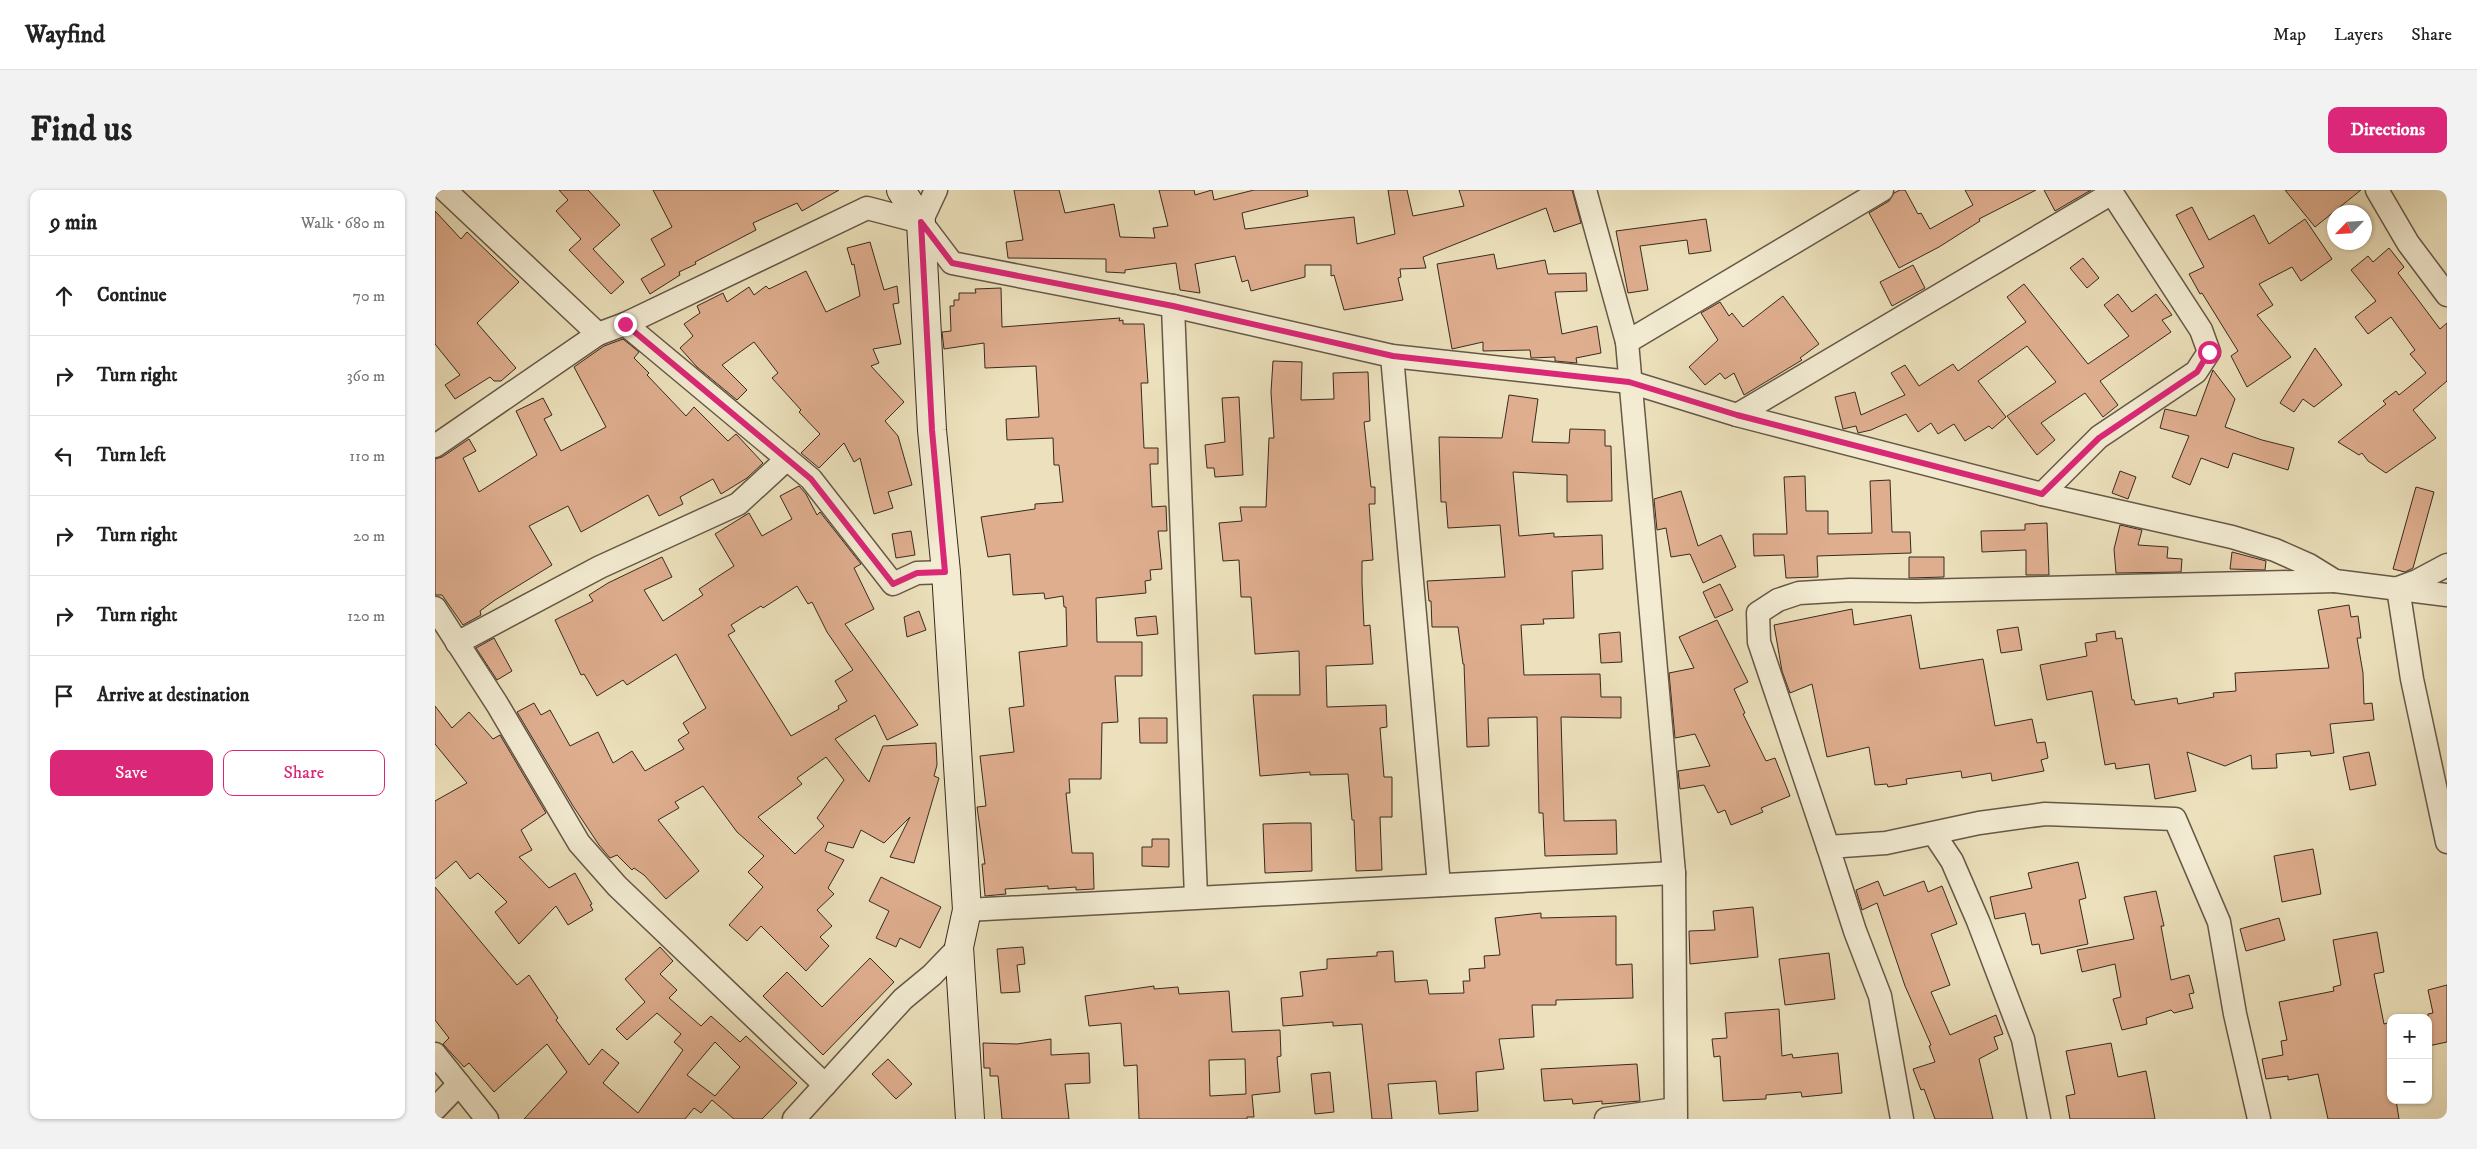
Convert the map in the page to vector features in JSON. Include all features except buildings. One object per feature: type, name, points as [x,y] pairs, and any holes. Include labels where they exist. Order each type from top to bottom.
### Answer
[{"type":"street","points":[[445,190],[598,334]]},
{"type":"street","points":[[901,190],[921,222],[952,263],[1173,306],[1393,356],[1629,382],[1737,415],[2042,494],[2232,536],[2275,550],[2309,565],[2335,581]]},
{"type":"street","points":[[936,190],[921,222],[932,430],[945,572],[967,910],[959,947],[970,1119]]},
{"type":"street","points":[[1585,190],[1627,342],[1629,382],[1674,874],[1675,1114],[1606,1119]]},
{"type":"street","points":[[1627,342],[1882,190]]},
{"type":"street","points":[[2377,190],[2408,243],[2447,295]]},
{"type":"street","points":[[1737,415],[2111,192],[2201,330],[2209,352],[2197,372],[2099,438],[2042,494]]},
{"type":"street","points":[[435,446],[598,334],[625,324],[867,208],[921,222]]},
{"type":"street","points":[[1173,306],[1196,897]]},
{"type":"street","points":[[625,324],[811,479],[893,584],[917,573],[945,572]]},
{"type":"street","points":[[1393,356],[1439,885]]},
{"type":"street","points":[[457,643],[600,567],[738,504],[787,459]]},
{"type":"street","points":[[2398,588],[2417,582],[2447,565]]},
{"type":"street","points":[[1902,1119],[1880,996],[1855,931],[1759,642],[1758,613],[1778,600],[1799,593],[1850,590],[2335,581],[2447,595]]},
{"type":"street","points":[[2398,588],[2412,679],[2447,842]]},
{"type":"street","points":[[435,608],[497,704],[579,843],[617,886],[825,1085]]},
{"type":"street","points":[[1827,847],[1886,844],[1979,823],[2045,814],[2175,819],[2219,922],[2235,1014],[2259,1119]]},
{"type":"street","points":[[1933,834],[1956,870],[2023,1039],[2039,1119]]},
{"type":"street","points":[[967,910],[1674,874]]},
{"type":"street","points":[[794,1119],[903,999],[932,975],[959,947]]},
{"type":"street","points":[[435,1054],[487,1119]]},
{"type":"street","points":[[435,1109],[459,1084]]},
{"type":"route","points":[[625,324],[811,479],[845,520],[893,584],[917,573],[945,572],[932,430],[921,222],[952,263],[1173,306],[1393,356],[1629,382],[1737,415],[1787,426],[2042,494],[2099,438],[2197,372],[2209,352]]}]
